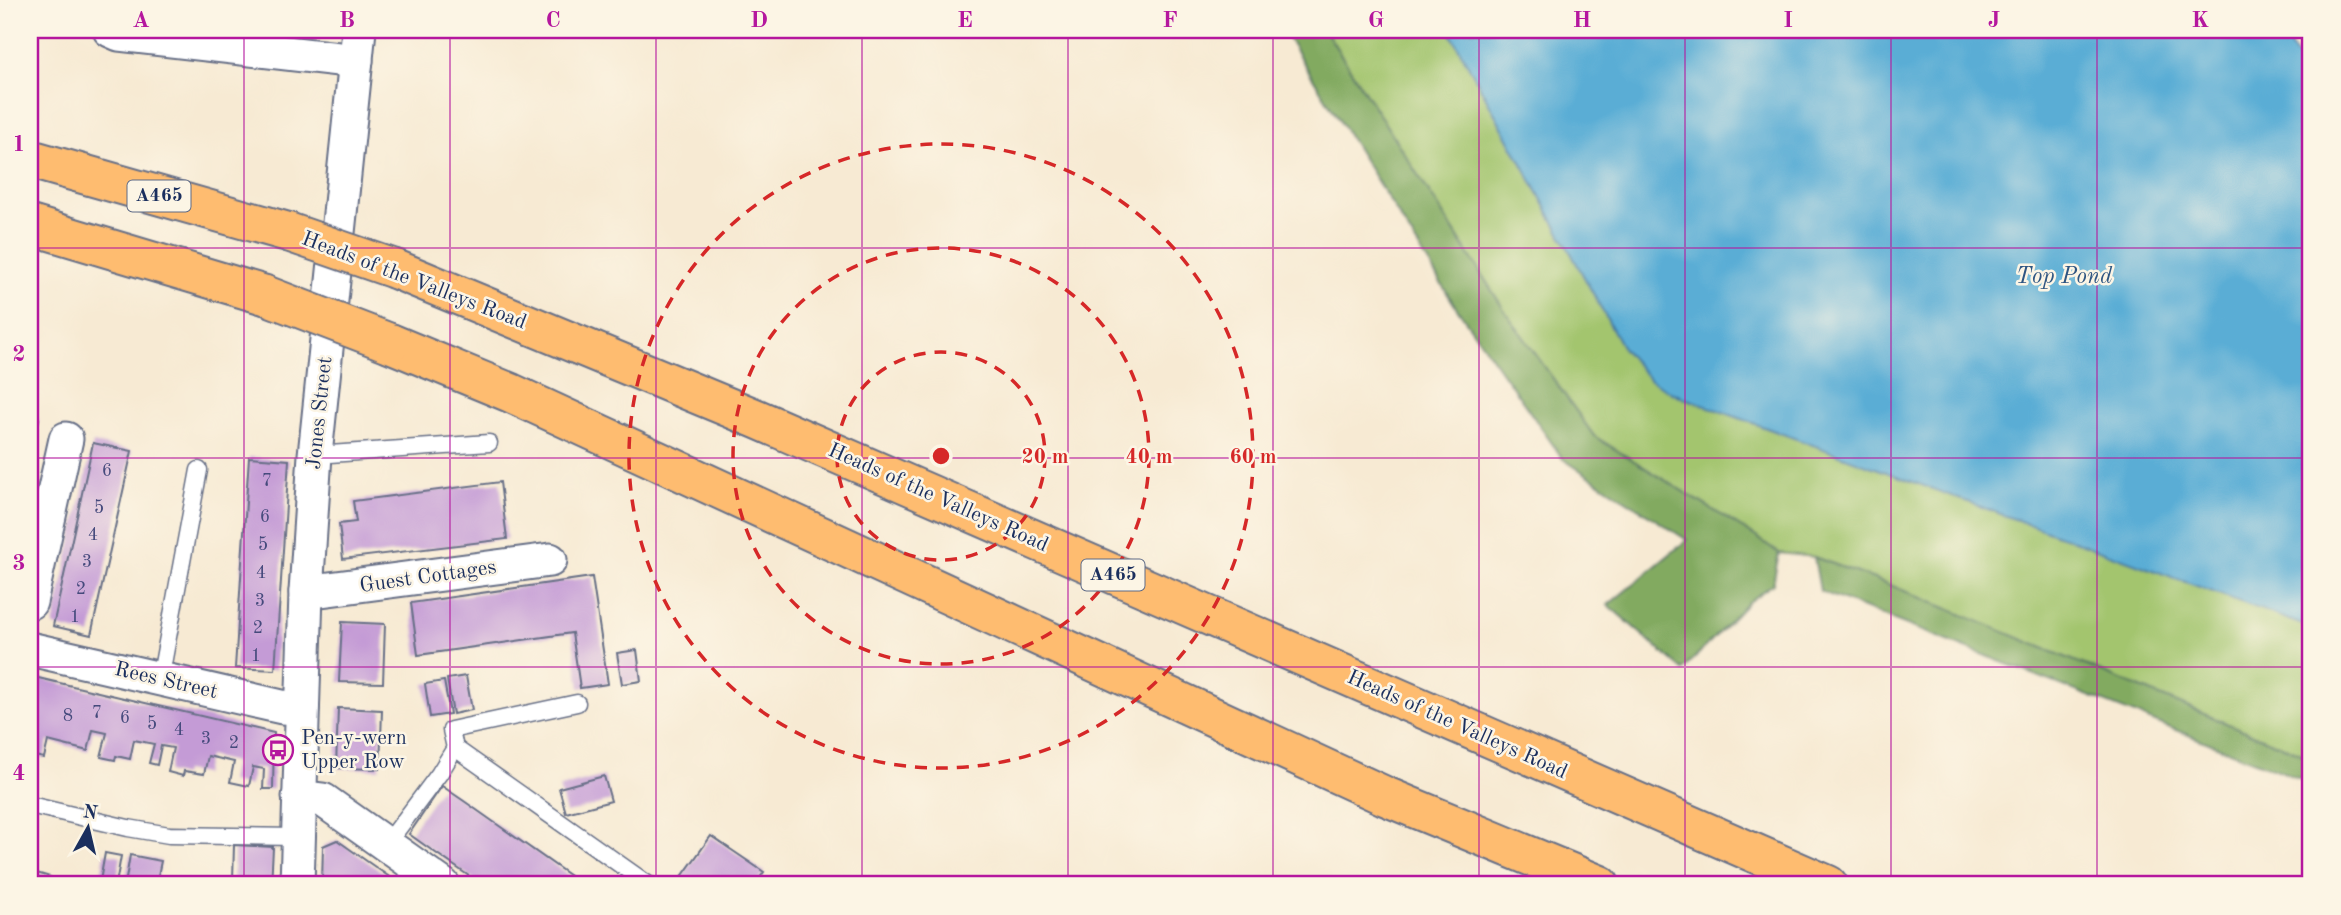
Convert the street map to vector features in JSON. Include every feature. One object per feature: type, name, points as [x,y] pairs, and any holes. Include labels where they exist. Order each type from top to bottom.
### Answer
[{"type":"highway","name":"Heads of the Valleys Road","points":[[30,159],[288,232],[395,269],[757,419],[1828,885]]},
{"type":"highway","points":[[30,225],[265,295],[511,393],[1385,796],[1600,885]]},
{"type":"street","points":[[110,30],[119,34],[358,45]]},
{"type":"street","name":"Jones Street","points":[[297,885],[306,592],[315,455],[358,45]]},
{"type":"street","points":[[30,601],[66,439]]},
{"type":"street","name":"Guest Cottages","points":[[306,592],[550,560]]},
{"type":"street","name":"Rees Street","points":[[30,649],[160,680],[302,708]]},
{"type":"street","points":[[299,797],[323,800],[443,885]]},
{"type":"lane","points":[[315,455],[489,443]]},
{"type":"lane","points":[[160,680],[199,470]]},
{"type":"lane","points":[[577,704],[451,730],[455,748],[649,885]]},
{"type":"lane","points":[[386,845],[455,748]]},
{"type":"lane","points":[[30,805],[169,835],[298,837]]},
{"type":"green space","points":[[1283,30],[1325,30],[1507,314],[1594,436],[1779,553],[1773,584],[1748,602],[1683,670],[1608,605],[1687,540],[1563,459],[1454,304]]},
{"type":"green space","points":[[1325,30],[1449,30],[1624,350],[1650,379],[1674,394],[2311,628],[2311,758],[1885,583],[1814,557],[1779,553],[1594,436],[1507,314]]},
{"type":"green space","points":[[1814,557],[1885,583],[2311,758],[2311,783],[1820,591]]},
{"type":"water","name":"Top Pond","points":[[1449,30],[2281,30],[2311,81],[2311,628],[1674,394],[1649,379],[1624,350]]},
{"type":"building","points":[[30,417],[39,419],[31,453],[30,453]]},
{"type":"building","points":[[93,443],[132,451],[91,635],[53,626]]},
{"type":"building","points":[[249,457],[289,460],[275,670],[235,668]]},
{"type":"building","points":[[500,482],[507,539],[343,559],[339,524],[356,522],[353,501]]},
{"type":"building","points":[[592,577],[608,684],[580,688],[572,633],[418,655],[411,603]]},
{"type":"building","points":[[342,622],[385,624],[383,683],[339,682]]},
{"type":"building","points":[[637,650],[641,681],[622,684],[617,653]]},
{"type":"building","points":[[466,676],[472,710],[453,714],[447,679]]},
{"type":"building","points":[[34,677],[274,733],[273,789],[263,789],[264,769],[253,767],[249,786],[230,782],[234,762],[208,756],[204,774],[184,771],[183,776],[168,772],[173,748],[161,746],[157,765],[149,763],[154,744],[134,740],[130,759],[101,757],[107,733],[93,730],[88,751],[48,741],[44,758],[30,755],[30,695]]},
{"type":"building","points":[[444,681],[450,714],[430,717],[425,684]]},
{"type":"building","points":[[338,708],[382,710],[380,769],[336,768]]},
{"type":"building","points":[[604,776],[611,801],[566,813],[559,788]]},
{"type":"building","points":[[442,786],[583,885],[482,885],[430,849],[409,834]]},
{"type":"building","points":[[711,836],[764,872],[755,885],[676,885]]},
{"type":"building","points":[[30,839],[37,841],[31,864],[30,864]]},
{"type":"building","points":[[337,840],[401,885],[357,885],[349,879],[349,885],[322,885],[323,846]]},
{"type":"building","points":[[234,845],[273,847],[271,885],[224,885],[224,879],[233,880]]},
{"type":"building","points":[[105,853],[121,856],[116,884],[100,881]]},
{"type":"building","points":[[130,855],[161,861],[156,885],[125,885]]},
{"type":"building","points":[[30,871],[50,877],[48,885],[30,885]]},
{"type":"place","name":"Pen-y-wern Upper Row","points":[[278,750]]}]
